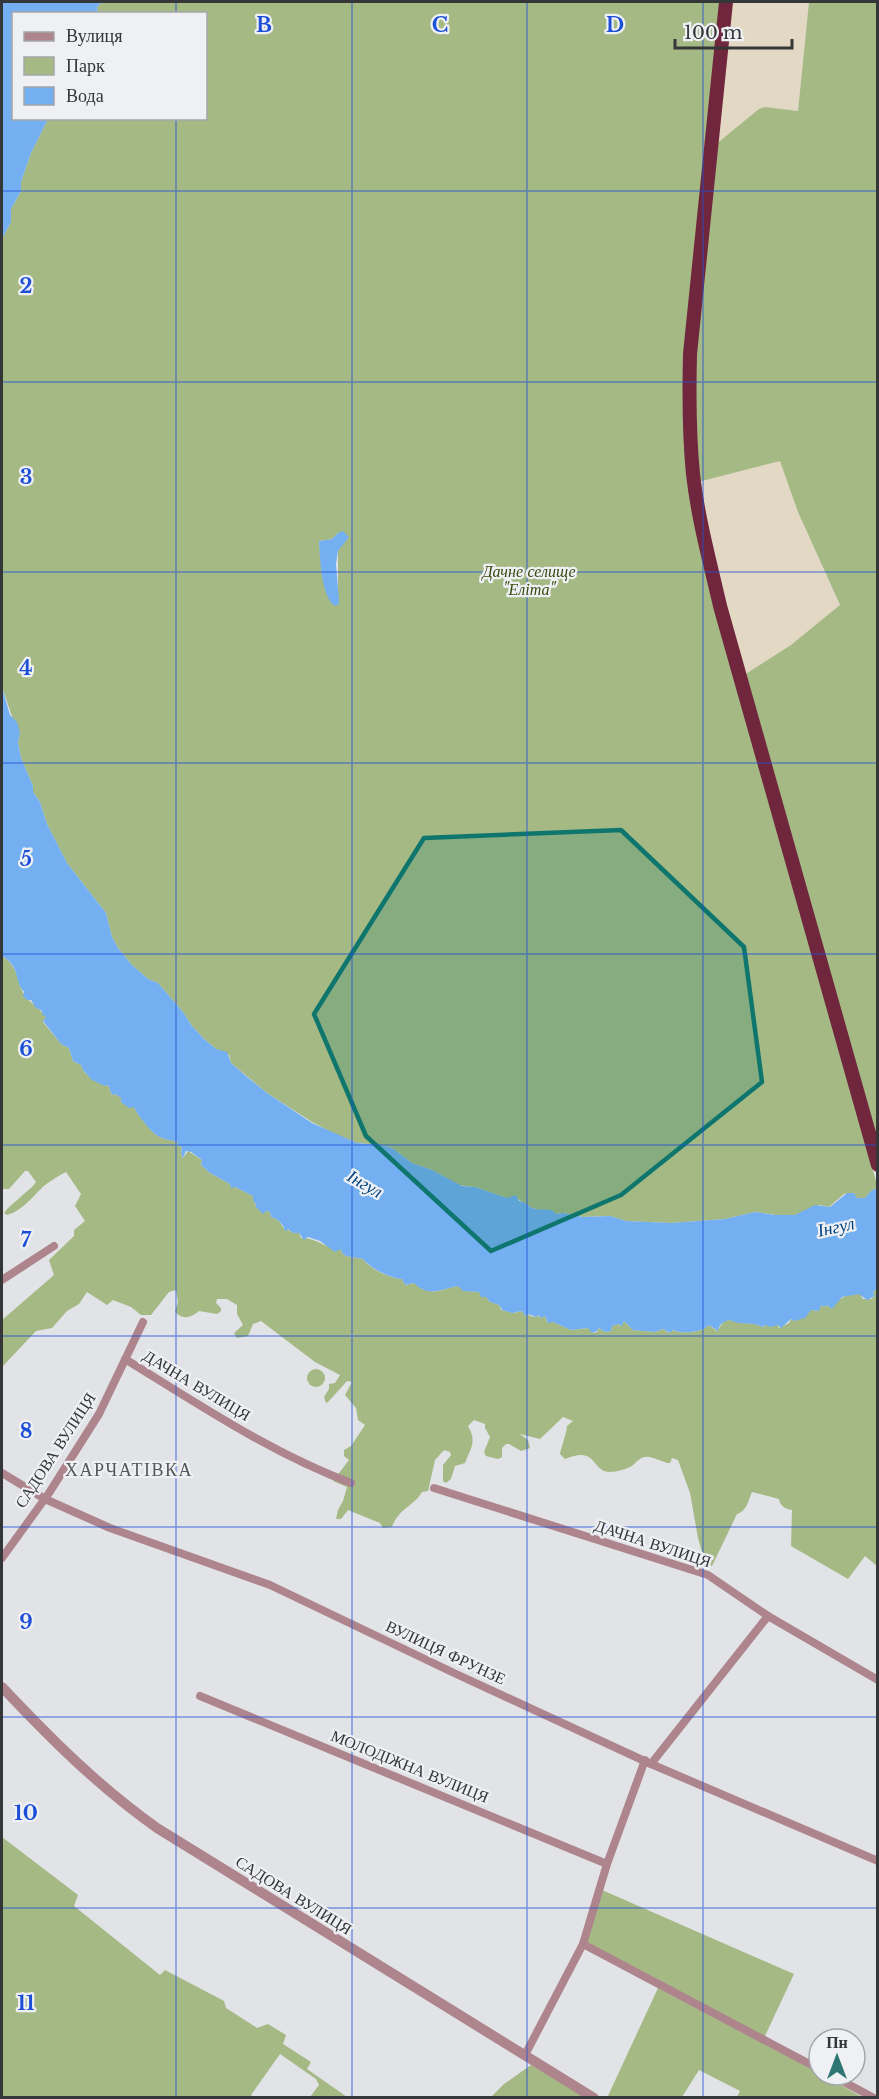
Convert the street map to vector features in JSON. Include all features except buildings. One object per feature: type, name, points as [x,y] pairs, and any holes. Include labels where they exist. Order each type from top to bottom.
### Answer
[{"type":"highway","points":[[726,2],[690,354],[694,476],[700,518],[720,606],[878,1164]]},
{"type":"street","points":[[2,1280],[54,1246]]},
{"type":"street","name":"САДОВА ВУЛИЦЯ","points":[[2,1558],[45,1499],[99,1414],[143,1322]]},
{"type":"street","name":"ДАЧНА ВУЛИЦЯ","points":[[125,1359],[285,1455],[351,1483]]},
{"type":"street","name":"ВУЛИЦЯ ФРУНЗЕ","points":[[2,1473],[45,1499],[110,1528],[270,1585],[648,1762],[878,1861]]},
{"type":"street","name":"ДАЧНА ВУЛИЦЯ","points":[[434,1488],[708,1575],[768,1616],[878,1680]]},
{"type":"street","points":[[525,2055],[583,1944],[607,1864],[648,1762],[768,1616]]},
{"type":"street","name":"САДОВА ВУЛИЦЯ","points":[[2,1687],[46,1734],[97,1782],[157,1828],[594,2097]]},
{"type":"street","name":"МОЛОДІЖНА ВУЛИЦЯ","points":[[200,1696],[607,1864]]},
{"type":"street","points":[[583,1944],[807,2063]]},
{"type":"street","points":[[854,2087],[874,2097]]},
{"type":"highlighted area","points":[[621,830],[744,947],[762,1082],[621,1195],[491,1251],[366,1136],[314,1014],[424,838]]},
{"type":"shaded area","points":[[730,2],[809,2],[798,111],[765,107],[715,145]]},
{"type":"shaded area","points":[[780,460],[798,512],[840,606],[791,645],[744,675],[724,605],[698,482]]},
{"type":"green space","name":"Дачне селище \"Еліта\"","points":[[102,2],[722,2],[688,457],[818,967],[877,1185],[877,1188],[865,1198],[856,1198],[854,1193],[844,1194],[829,1207],[819,1205],[795,1215],[755,1212],[725,1219],[671,1223],[626,1221],[610,1216],[583,1217],[556,1214],[532,1208],[518,1199],[459,1185],[432,1170],[412,1163],[392,1148],[357,1143],[337,1135],[267,1093],[231,1063],[229,1055],[216,1049],[204,1039],[158,983],[148,979],[132,965],[118,948],[112,937],[106,913],[67,863],[47,824],[21,758],[19,737],[2,687],[2,239],[11,222],[11,209],[21,191],[21,182],[31,153],[48,120],[207,120],[207,12],[98,12],[97,7]],"holes":[[[338,533],[347,540],[341,544],[338,551],[338,604],[327,595],[319,541],[332,539]]]},
{"type":"green space","points":[[809,2],[877,2],[877,1141],[744,675],[791,645],[840,605],[798,512],[780,461],[698,482],[693,382],[715,145],[759,109],[765,107],[798,111]]},
{"type":"green space","points":[[2,956],[15,970],[26,997],[46,1017],[43,1022],[61,1044],[69,1048],[73,1061],[81,1065],[91,1078],[105,1086],[108,1085],[112,1095],[115,1094],[121,1098],[121,1102],[134,1107],[155,1134],[178,1142],[177,1145],[182,1147],[183,1158],[188,1151],[202,1160],[201,1165],[210,1173],[230,1184],[231,1187],[253,1196],[256,1207],[263,1213],[270,1212],[271,1217],[278,1220],[286,1231],[287,1229],[293,1233],[299,1233],[301,1238],[312,1239],[331,1248],[341,1249],[346,1256],[363,1259],[380,1272],[402,1279],[405,1285],[415,1283],[420,1288],[431,1291],[458,1286],[466,1291],[479,1292],[481,1296],[499,1305],[501,1310],[513,1313],[522,1311],[525,1316],[528,1314],[536,1317],[538,1315],[540,1318],[545,1316],[547,1322],[553,1322],[571,1330],[588,1328],[593,1333],[599,1328],[605,1332],[611,1331],[612,1326],[618,1324],[621,1326],[624,1321],[633,1330],[655,1332],[663,1329],[669,1333],[672,1330],[697,1331],[709,1325],[717,1331],[724,1321],[730,1320],[763,1327],[767,1324],[778,1325],[779,1328],[789,1323],[791,1319],[794,1321],[811,1310],[818,1311],[821,1305],[824,1307],[827,1305],[832,1309],[840,1299],[847,1295],[860,1294],[863,1299],[871,1299],[875,1296],[873,1294],[877,1286],[877,1566],[865,1556],[848,1579],[791,1546],[792,1510],[783,1507],[779,1499],[752,1492],[745,1508],[737,1514],[712,1566],[705,1563],[690,1493],[678,1460],[672,1458],[670,1463],[667,1463],[644,1457],[628,1468],[610,1472],[604,1471],[593,1460],[583,1455],[565,1459],[560,1454],[567,1426],[573,1421],[563,1417],[540,1439],[520,1434],[528,1440],[530,1448],[521,1451],[506,1444],[502,1448],[502,1457],[498,1459],[486,1456],[484,1452],[490,1437],[485,1424],[474,1420],[468,1426],[473,1440],[465,1463],[455,1466],[451,1479],[446,1483],[443,1481],[443,1465],[451,1455],[450,1452],[444,1450],[435,1460],[428,1491],[422,1492],[398,1516],[392,1527],[383,1528],[380,1523],[348,1510],[341,1519],[336,1519],[347,1487],[333,1481],[349,1460],[344,1456],[344,1450],[351,1446],[365,1425],[358,1420],[356,1408],[345,1395],[352,1382],[347,1381],[326,1403],[324,1397],[329,1384],[335,1383],[340,1375],[315,1362],[261,1321],[253,1324],[248,1336],[237,1338],[234,1333],[243,1325],[237,1314],[237,1305],[227,1299],[217,1299],[216,1303],[221,1311],[217,1314],[199,1311],[190,1317],[184,1317],[175,1312],[178,1302],[176,1290],[169,1292],[151,1315],[141,1315],[131,1307],[113,1300],[107,1305],[87,1292],[79,1304],[67,1311],[52,1328],[36,1331],[2,1367],[2,1320],[54,1275],[49,1260],[74,1236],[74,1230],[85,1221],[75,1206],[81,1194],[66,1172],[46,1185],[17,1210],[7,1215],[4,1213],[36,1182],[28,1171],[25,1171],[9,1189],[2,1189]]},
{"type":"green space","points":[[312,1369],[320,1369],[325,1374],[323,1385],[312,1387],[307,1382],[307,1374]]},
{"type":"green space","points":[[2,1837],[78,1895],[74,1906],[160,1975],[165,1970],[224,2001],[226,2008],[257,2028],[268,2024],[286,2035],[283,2044],[311,2062],[307,2069],[347,2097],[310,2097],[319,2085],[316,2079],[280,2054],[251,2095],[253,2097],[2,2097]]},
{"type":"green space","points":[[602,1890],[794,1974],[764,2038],[585,1943]]},
{"type":"green space","points":[[658,1988],[807,2067],[807,2087],[844,2087],[862,2097],[737,2097],[740,2091],[699,2070],[682,2097],[607,2098]]},
{"type":"green space","points":[[531,2065],[587,2098],[490,2098],[504,2084]]},
{"type":"water","points":[[2,2],[102,2],[97,7],[98,12],[12,12],[12,120],[48,120],[31,153],[21,182],[21,191],[11,209],[11,222],[2,239]]},
{"type":"water","points":[[343,531],[349,537],[338,551],[336,564],[339,604],[335,606],[330,601],[324,586],[319,541],[332,539]]},
{"type":"water","name":"Інгул","points":[[2,687],[10,715],[17,722],[20,733],[18,742],[21,758],[47,824],[67,863],[106,913],[112,937],[118,948],[148,979],[158,983],[204,1039],[216,1049],[227,1052],[231,1063],[267,1093],[312,1123],[357,1143],[392,1148],[412,1163],[432,1170],[462,1186],[475,1187],[507,1198],[516,1195],[519,1201],[532,1208],[551,1210],[556,1214],[583,1217],[610,1216],[626,1221],[671,1223],[725,1219],[755,1212],[795,1215],[815,1205],[830,1207],[847,1193],[854,1193],[857,1198],[865,1198],[877,1188],[878,1286],[873,1293],[875,1296],[867,1300],[859,1294],[842,1297],[832,1309],[827,1305],[824,1307],[821,1305],[819,1311],[811,1310],[805,1318],[794,1321],[791,1319],[781,1328],[778,1325],[762,1327],[730,1320],[722,1323],[718,1331],[709,1325],[696,1331],[673,1330],[670,1333],[663,1329],[655,1332],[633,1330],[624,1321],[622,1326],[618,1324],[612,1326],[611,1331],[605,1332],[599,1328],[592,1333],[588,1328],[571,1330],[553,1322],[548,1323],[545,1316],[541,1318],[538,1315],[536,1317],[528,1314],[525,1316],[522,1311],[512,1313],[502,1310],[499,1305],[490,1302],[486,1297],[481,1297],[479,1292],[463,1291],[458,1286],[430,1291],[414,1283],[405,1285],[402,1279],[380,1272],[363,1259],[346,1256],[341,1249],[335,1252],[320,1241],[308,1237],[304,1240],[299,1233],[284,1230],[278,1220],[271,1217],[270,1212],[266,1211],[263,1214],[256,1207],[253,1196],[235,1187],[231,1188],[230,1184],[201,1165],[202,1160],[191,1152],[186,1151],[183,1158],[182,1147],[177,1145],[178,1142],[155,1134],[134,1107],[129,1108],[121,1102],[121,1098],[115,1094],[112,1095],[108,1085],[105,1086],[92,1080],[81,1065],[73,1061],[69,1048],[61,1044],[43,1021],[46,1017],[42,1011],[35,1007],[31,1000],[23,996],[24,992],[12,964],[2,956]]},
{"type":"district","name":"ХАРЧАТІВКА","points":[[129,1470]]}]
